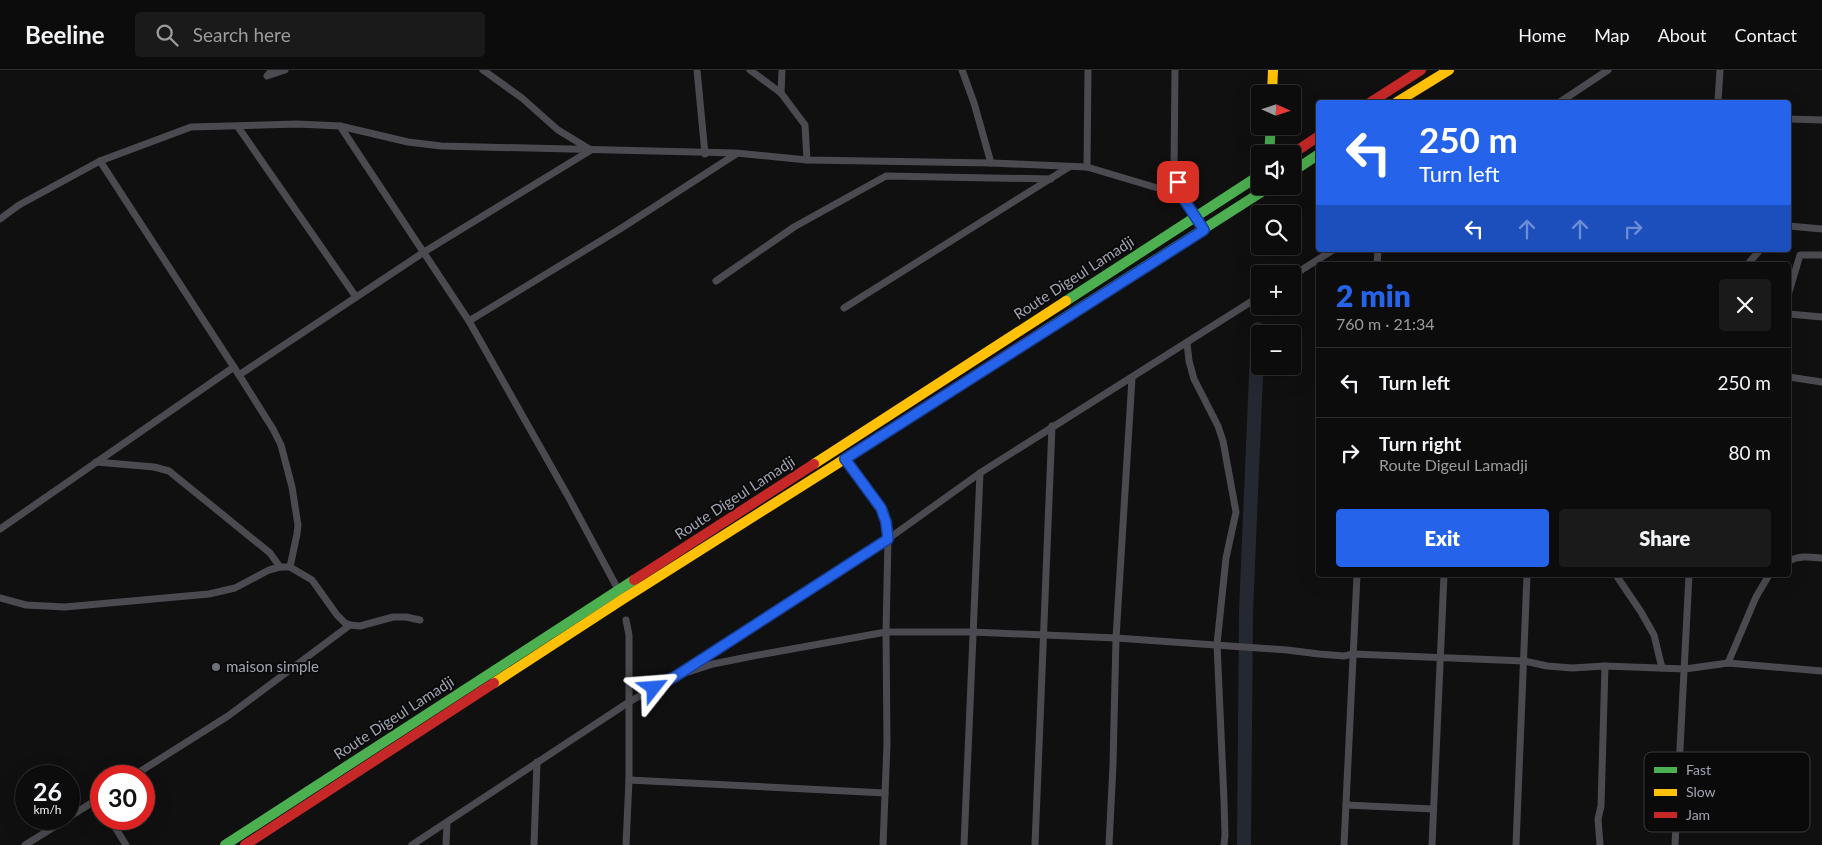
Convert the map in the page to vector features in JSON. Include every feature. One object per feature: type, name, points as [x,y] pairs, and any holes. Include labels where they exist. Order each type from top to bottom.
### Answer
[{"type":"main road","points":[[1272,85],[1273,70]]},
{"type":"main road","points":[[1374,100],[1421,70]]},
{"type":"main road","points":[[1400,100],[1449,70]]},
{"type":"main road","points":[[1301,148],[1316,138]]},
{"type":"main road","points":[[1301,166],[1316,156]]},
{"type":"main road","name":"Route Digeul Lamadji","points":[[245,845],[1251,181]]},
{"type":"main road","name":"Route Digeul Lamadji","points":[[225,845],[621,595],[845,459],[1257,195]]},
{"type":"street","points":[[272,70],[267,76],[284,70]]},
{"type":"street","points":[[483,70],[522,98],[558,130],[591,150]]},
{"type":"street","points":[[697,70],[705,154]]},
{"type":"street","points":[[750,70],[781,93],[805,126],[807,160]]},
{"type":"street","points":[[781,93],[782,70]]},
{"type":"street","points":[[962,70],[974,103],[991,163]]},
{"type":"street","points":[[1087,167],[1088,70]]},
{"type":"street","points":[[1174,70],[1174,170],[1181,195],[1204,230]]},
{"type":"street","points":[[1563,100],[1608,70]]},
{"type":"street","points":[[1718,100],[1720,70]]},
{"type":"street","points":[[1791,119],[1822,120]]},
{"type":"street","points":[[0,219],[19,205],[100,161],[185,129],[297,124],[340,126],[408,142],[441,146],[736,154],[807,160],[991,163],[1087,167],[1181,195]]},
{"type":"street","points":[[340,126],[469,321],[569,498],[621,595]]},
{"type":"street","points":[[238,127],[356,297]]},
{"type":"street","points":[[239,375],[424,252],[591,150]]},
{"type":"street","points":[[469,321],[620,229],[736,154]]},
{"type":"street","points":[[100,161],[273,429],[286,459],[298,525],[290,567]]},
{"type":"street","points":[[844,308],[1070,167]]},
{"type":"street","points":[[716,281],[794,227],[886,176],[1051,179]]},
{"type":"street","points":[[1791,226],[1822,229]]},
{"type":"street","points":[[1301,270],[1330,252]]},
{"type":"street","points":[[1750,262],[1758,252]]},
{"type":"street","points":[[1791,285],[1800,255],[1822,255]]},
{"type":"street","points":[[412,845],[629,702],[676,676],[888,539],[980,473],[1052,426],[1132,378],[1251,302]]},
{"type":"street","points":[[1791,314],[1822,317]]},
{"type":"street","points":[[1187,343],[1194,379],[1218,426],[1223,441],[1236,512],[1226,558],[1217,644],[1224,800],[1224,845]]},
{"type":"street","points":[[0,529],[234,367]]},
{"type":"street","points":[[1791,376],[1822,382]]},
{"type":"street","points":[[1109,845],[1114,765],[1116,638],[1132,378]]},
{"type":"street","points":[[1035,845],[1052,426]]},
{"type":"street","points":[[845,459],[881,508],[886,522],[888,539],[886,632],[887,744],[884,845]]},
{"type":"street","points":[[96,462],[154,467],[169,471],[270,553],[280,567]]},
{"type":"street","points":[[964,845],[980,473]]},
{"type":"street","points":[[1791,560],[1805,557],[1822,558]]},
{"type":"street","points":[[0,598],[26,605],[66,607],[209,594],[235,588],[269,570],[290,567],[312,580],[345,623],[360,626],[393,617],[420,620]]},
{"type":"street","points":[[1344,845],[1357,577]]},
{"type":"street","points":[[1432,845],[1444,577]]},
{"type":"street","points":[[1516,845],[1527,577]]},
{"type":"street","points":[[1617,577],[1654,635],[1662,668]]},
{"type":"street","points":[[1679,752],[1689,577]]},
{"type":"street","points":[[1728,663],[1756,597],[1768,577]]},
{"type":"street","points":[[626,620],[629,636],[629,780],[626,845]]},
{"type":"street","points":[[150,765],[228,716],[350,625]]},
{"type":"street","points":[[676,676],[721,662],[886,632],[972,632],[1116,638],[1217,644],[1344,656],[1353,654],[1524,662],[1572,668],[1604,666],[1685,669],[1728,663],[1822,671]]},
{"type":"street","points":[[1600,845],[1598,819],[1601,806],[1604,666]]},
{"type":"street","points":[[534,845],[537,762]]},
{"type":"street","points":[[629,780],[885,794]]},
{"type":"street","points":[[1346,805],[1433,810]]},
{"type":"street","points":[[446,845],[447,823]]},
{"type":"street","points":[[25,845],[49,830]]},
{"type":"street","points":[[117,830],[126,845]]},
{"type":"street","points":[[1675,832],[1675,845]]},
{"type":"waterway","points":[[1244,845],[1246,611],[1256,375]]},
{"type":"traffic: fast","points":[[1270,135],[1270,145]]},
{"type":"traffic: fast","points":[[1301,166],[1316,156]]},
{"type":"traffic: fast","points":[[1066,301],[1251,181]]},
{"type":"traffic: fast","points":[[1042,332],[1257,195]]},
{"type":"traffic: fast","points":[[225,845],[634,580]]},
{"type":"traffic: slow","points":[[1272,85],[1273,70]]},
{"type":"traffic: slow","points":[[1400,100],[1449,70]]},
{"type":"traffic: slow","points":[[814,464],[1066,301]]},
{"type":"traffic: slow","points":[[494,683],[851,455]]},
{"type":"traffic: jam","points":[[1374,100],[1421,70]]},
{"type":"traffic: jam","points":[[1301,148],[1316,138]]},
{"type":"traffic: jam","points":[[851,455],[1042,332]]},
{"type":"traffic: jam","points":[[634,580],[814,464]]},
{"type":"traffic: jam","points":[[245,845],[494,683]]},
{"type":"place","name":"maison simple","points":[[216,667]]},
{"type":"route","points":[[654,688],[676,676],[888,539],[886,522],[881,508],[845,459],[1204,230],[1181,195],[1178,182]]}]
